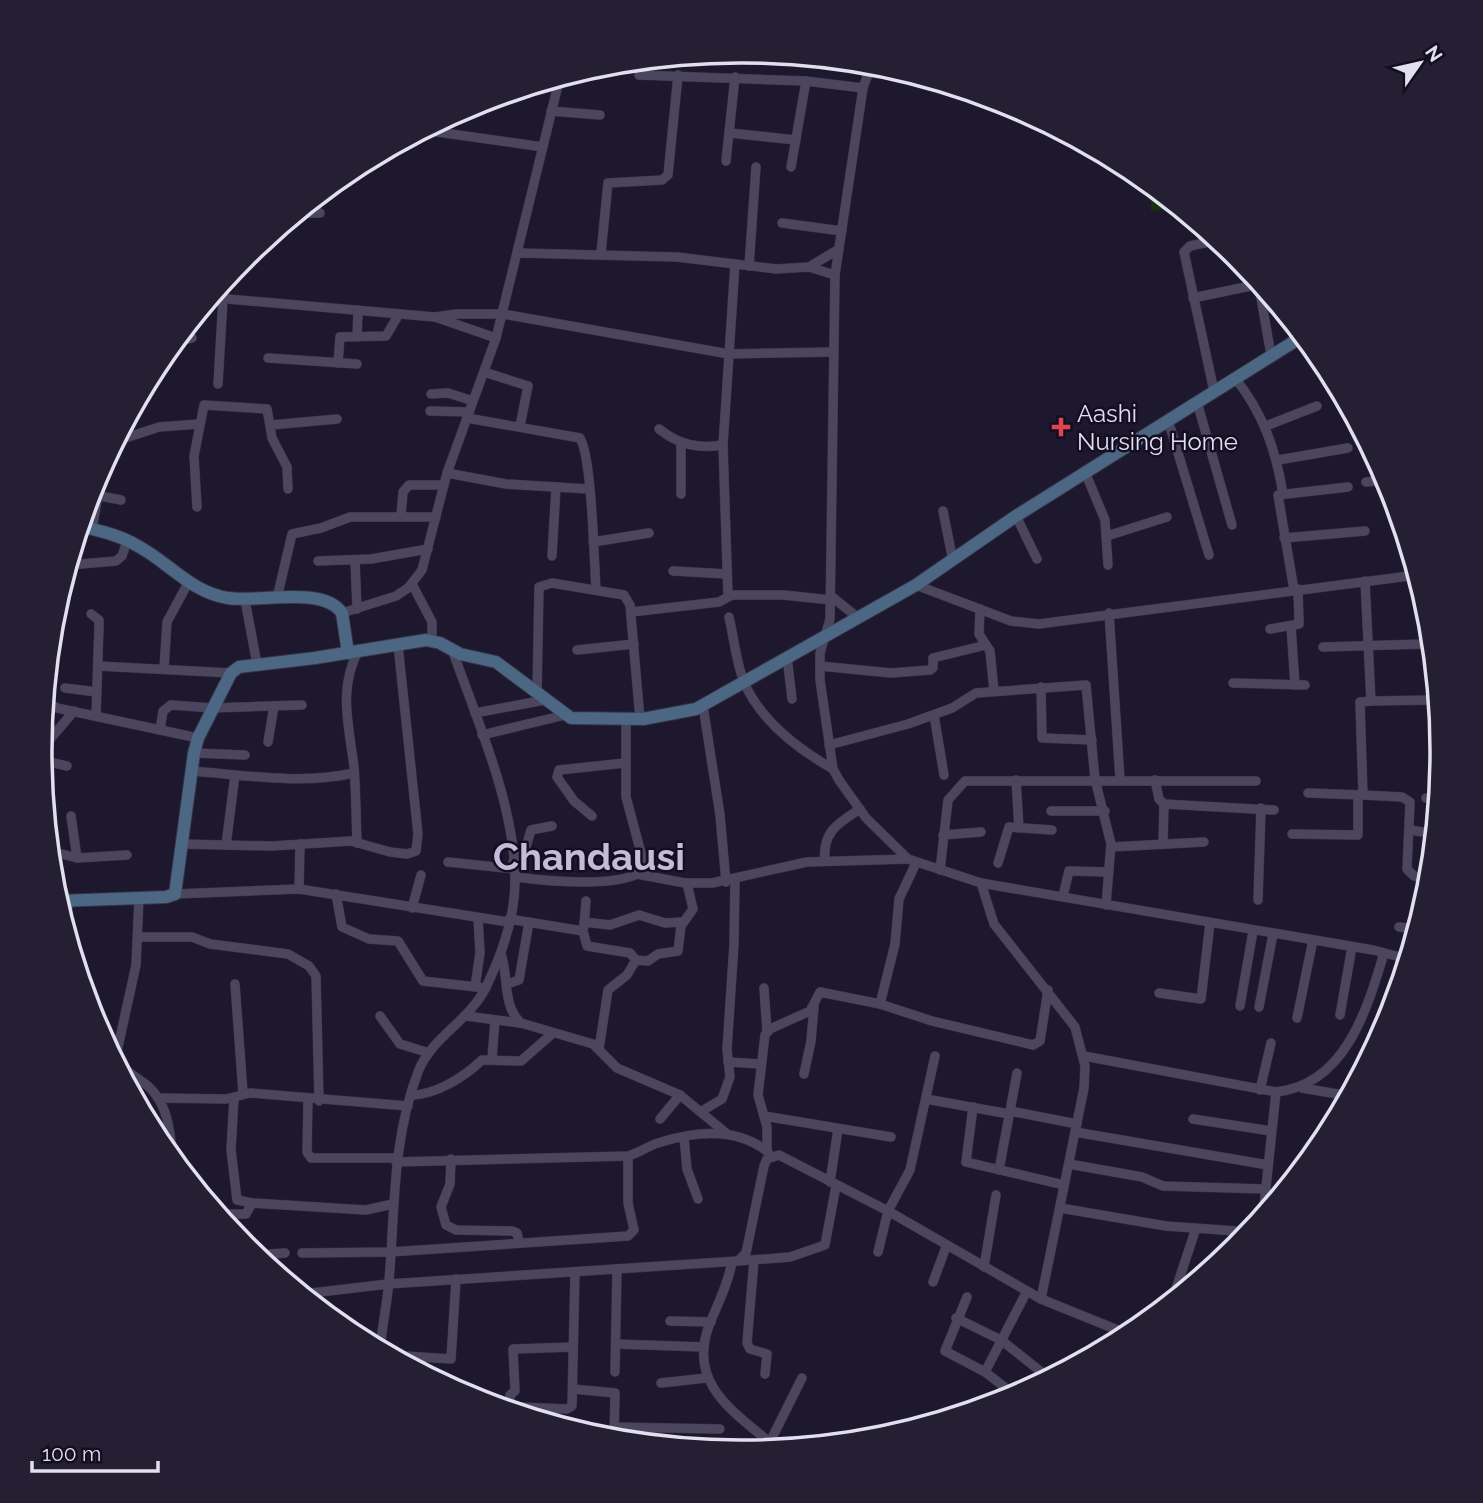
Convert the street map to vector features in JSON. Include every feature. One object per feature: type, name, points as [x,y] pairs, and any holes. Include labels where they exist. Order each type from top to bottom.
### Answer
[{"type":"street","points":[[639,75],[806,81],[863,88]]},
{"type":"street","points":[[601,253],[608,183],[662,180],[668,175],[678,75]]},
{"type":"street","points":[[833,769],[820,666],[831,598],[835,275],[863,88],[868,75]]},
{"type":"street","points":[[726,161],[735,77]]},
{"type":"street","points":[[791,167],[806,81]]},
{"type":"street","points":[[342,613],[396,596],[412,584],[422,570],[447,472],[503,314],[557,88]]},
{"type":"street","points":[[551,111],[600,115]]},
{"type":"street","points":[[441,132],[543,146]]},
{"type":"street","points":[[730,133],[796,140]]},
{"type":"street","points":[[749,266],[756,167]]},
{"type":"street","points":[[312,213],[320,213]]},
{"type":"street","points":[[782,223],[842,231]]},
{"type":"street","points":[[1206,243],[1190,246],[1184,252],[1214,391]]},
{"type":"street","points":[[808,267],[839,249]]},
{"type":"street","points":[[519,253],[601,253],[749,266],[808,267],[835,275]]},
{"type":"street","points":[[728,596],[723,445],[735,264]]},
{"type":"street","points":[[1193,299],[1249,285]]},
{"type":"street","points":[[223,298],[435,317],[503,314],[729,354],[834,352]]},
{"type":"street","points":[[1262,299],[1271,355]]},
{"type":"street","points":[[216,306],[218,384]]},
{"type":"street","points":[[357,337],[358,310]]},
{"type":"street","points":[[338,362],[340,337],[386,336],[399,314]]},
{"type":"street","points":[[435,317],[496,338]]},
{"type":"street","points":[[175,894],[191,771],[198,738],[230,673],[239,667],[432,641],[453,652],[496,662],[565,715],[581,719],[640,719],[703,706],[916,585],[1016,516],[1294,341]]},
{"type":"street","points":[[268,358],[357,364]]},
{"type":"street","points":[[484,372],[528,386],[520,426]]},
{"type":"street","points":[[1235,378],[1266,426],[1278,460],[1283,494]]},
{"type":"street","points":[[431,394],[448,393],[473,401]]},
{"type":"street","points":[[1196,402],[1232,525]]},
{"type":"street","points":[[197,507],[194,469],[202,406],[206,405],[267,409],[272,438],[287,467],[288,489]]},
{"type":"street","points":[[1266,426],[1317,406]]},
{"type":"street","points":[[430,411],[468,415],[580,438],[584,447],[589,489],[596,590]]},
{"type":"street","points":[[271,425],[337,419]]},
{"type":"street","points":[[1168,420],[1209,555]]},
{"type":"street","points":[[129,437],[159,428],[199,424]]},
{"type":"street","points":[[659,429],[681,443],[695,447],[723,445]]},
{"type":"street","points":[[681,443],[681,494]]},
{"type":"street","points":[[1278,460],[1348,448]]},
{"type":"street","points":[[447,472],[506,484],[589,489]]},
{"type":"street","points":[[1085,472],[1105,520],[1108,565]]},
{"type":"street","points":[[1366,482],[1375,481]]},
{"type":"street","points":[[401,515],[403,492],[409,485],[444,485]]},
{"type":"street","points":[[552,556],[556,487]]},
{"type":"street","points":[[1270,629],[1291,626],[1301,621],[1277,498],[1283,494],[1348,487]]},
{"type":"street","points":[[102,496],[121,500]]},
{"type":"street","points":[[943,511],[953,561]]},
{"type":"street","points":[[277,598],[292,534],[321,528],[342,518],[383,519],[401,515],[436,517]]},
{"type":"street","points":[[1016,516],[1037,559]]},
{"type":"street","points":[[1107,536],[1167,517]]},
{"type":"street","points":[[89,529],[127,541],[188,583],[228,598],[319,600],[332,603],[342,613],[353,652],[345,708],[354,773],[357,843]]},
{"type":"street","points":[[1284,538],[1365,531]]},
{"type":"street","points":[[593,542],[649,533]]},
{"type":"street","points":[[79,564],[116,561],[122,556],[127,541]]},
{"type":"street","points":[[318,561],[355,560],[428,549]]},
{"type":"street","points":[[355,560],[357,609]]},
{"type":"street","points":[[673,571],[727,574]]},
{"type":"street","points":[[916,585],[1011,621],[1039,624],[1408,576]]},
{"type":"street","points":[[1365,581],[1371,701]]},
{"type":"street","points":[[541,697],[539,587],[547,582],[596,590],[627,597],[631,612],[640,719]]},
{"type":"street","points":[[164,669],[167,621],[188,583]]},
{"type":"street","points":[[412,584],[432,622],[432,641]]},
{"type":"street","points":[[631,612],[719,602],[728,596],[784,595],[796,598],[831,598],[857,617]]},
{"type":"street","points":[[245,600],[257,664]]},
{"type":"street","points":[[980,609],[979,634],[990,651],[994,691]]},
{"type":"street","points":[[1109,613],[1120,779]]},
{"type":"street","points":[[91,614],[99,620],[96,715]]},
{"type":"street","points":[[729,617],[744,682],[781,732],[803,751],[833,769],[860,809],[895,849],[912,861]]},
{"type":"street","points":[[1233,683],[1300,685],[1291,626]]},
{"type":"street","points":[[577,650],[634,644]]},
{"type":"street","points":[[1322,647],[1422,644]]},
{"type":"street","points":[[182,844],[357,843],[407,854],[416,851],[419,846],[398,645]]},
{"type":"street","points":[[820,666],[891,673],[930,670],[933,668],[933,658],[986,645]]},
{"type":"street","points":[[381,1338],[388,1284],[396,1160],[411,1095],[426,1052],[466,1016],[486,988],[501,954],[509,921],[514,869],[503,794],[453,652]]},
{"type":"street","points":[[787,657],[792,699]]},
{"type":"street","points":[[97,666],[230,673]]},
{"type":"street","points":[[830,745],[880,733],[934,715],[970,695],[1086,685],[1095,779],[1111,847],[1106,905]]},
{"type":"street","points":[[1041,687],[1042,738],[1092,740]]},
{"type":"street","points":[[65,688],[97,692]]},
{"type":"street","points":[[475,713],[541,697]]},
{"type":"street","points":[[1292,834],[1357,835],[1361,795],[1360,702],[1428,700]]},
{"type":"street","points":[[54,704],[198,738]]},
{"type":"street","points":[[160,730],[166,707],[302,705]]},
{"type":"street","points":[[268,742],[274,706]]},
{"type":"street","points":[[702,1111],[713,1108],[722,1099],[730,1077],[730,881],[703,706]]},
{"type":"street","points":[[53,737],[75,711]]},
{"type":"street","points":[[482,735],[565,715]]},
{"type":"street","points":[[934,715],[944,775]]},
{"type":"street","points":[[626,720],[625,763],[630,818],[643,865],[637,874]]},
{"type":"street","points":[[194,753],[245,755]]},
{"type":"street","points":[[53,763],[67,766]]},
{"type":"street","points":[[592,816],[563,789],[557,777],[559,770],[625,763]]},
{"type":"street","points":[[191,771],[295,779],[330,778],[354,773]]},
{"type":"street","points":[[226,845],[235,775]]},
{"type":"street","points":[[940,870],[948,800],[960,784],[971,780],[1256,781]]},
{"type":"street","points":[[1016,780],[1019,828]]},
{"type":"street","points":[[1155,780],[1159,799],[1164,804],[1274,810]]},
{"type":"street","points":[[1308,793],[1407,799],[1412,808],[1407,869],[1419,877]]},
{"type":"street","points":[[1163,844],[1164,804]]},
{"type":"street","points":[[1258,900],[1261,808]]},
{"type":"street","points":[[825,860],[824,849],[830,830],[860,809]]},
{"type":"street","points":[[1051,811],[1104,811]]},
{"type":"street","points":[[71,816],[77,858]]},
{"type":"street","points":[[514,869],[526,847],[531,830],[552,826]]},
{"type":"street","points":[[998,863],[1007,829],[1052,830]]},
{"type":"street","points":[[1410,830],[1426,833]]},
{"type":"street","points":[[943,835],[981,832]]},
{"type":"street","points":[[1111,847],[1204,842]]},
{"type":"street","points":[[299,889],[300,844]]},
{"type":"street","points":[[60,854],[77,858],[127,855]]},
{"type":"street","points":[[448,862],[514,869],[579,883],[637,874],[687,883],[730,881],[766,870],[825,860],[912,861],[981,883],[1399,957]]},
{"type":"street","points":[[880,1004],[894,944],[899,899],[912,861]]},
{"type":"street","points":[[1063,896],[1069,871],[1109,872]]},
{"type":"street","points":[[412,908],[421,875]]},
{"type":"street","points":[[586,901],[584,927],[587,946],[629,953],[636,960],[649,961],[658,954],[677,952],[684,922],[693,909],[687,883]]},
{"type":"street","points":[[981,883],[994,924],[1075,1027],[1084,1056],[1086,1074],[1041,1299]]},
{"type":"street","points":[[69,901],[299,889],[509,921],[584,927],[610,925],[639,915],[665,923],[684,922]]},
{"type":"street","points":[[336,894],[340,922],[346,930],[369,939],[398,941],[423,981],[486,988]]},
{"type":"street","points":[[117,1042],[133,978],[139,898]]},
{"type":"street","points":[[475,987],[480,953],[478,918]]},
{"type":"street","points":[[508,984],[519,981],[529,922]]},
{"type":"street","points":[[1158,993],[1201,999],[1210,923]]},
{"type":"street","points":[[1399,927],[1407,928]]},
{"type":"street","points":[[1240,1006],[1253,931]]},
{"type":"street","points":[[1259,1007],[1273,934]]},
{"type":"street","points":[[138,937],[192,937],[210,944],[288,954],[309,966],[316,983],[319,1101]]},
{"type":"street","points":[[1297,1018],[1313,940]]},
{"type":"street","points":[[1340,1015],[1352,947]]},
{"type":"street","points":[[1302,1088],[1319,1077],[1358,1030],[1384,953]]},
{"type":"street","points":[[501,954],[508,984],[510,1010],[521,1023]]},
{"type":"street","points":[[599,1049],[606,993],[630,971],[636,960]]},
{"type":"street","points":[[235,984],[243,1093]]},
{"type":"street","points":[[764,988],[767,1031],[758,1095],[769,1154],[764,1166],[746,1253],[735,1261],[725,1293],[710,1322],[704,1347],[706,1378],[731,1408],[767,1439]]},
{"type":"street","points":[[804,1074],[814,1007],[820,992],[880,1004],[932,1021],[1033,1045],[1040,1041],[1048,990]]},
{"type":"street","points":[[767,1031],[814,1007]]},
{"type":"street","points":[[380,1016],[401,1044],[426,1052]]},
{"type":"street","points":[[466,1016],[521,1023],[587,1041],[617,1068],[680,1095],[726,1133]]},
{"type":"street","points":[[492,1059],[495,1020]]},
{"type":"street","points":[[411,1095],[433,1094],[451,1080],[469,1073],[482,1060],[521,1061],[553,1033]]},
{"type":"street","points":[[1261,1090],[1271,1043]]},
{"type":"street","points":[[878,1252],[888,1211],[910,1170],[935,1056]]},
{"type":"street","points":[[1084,1056],[1261,1090],[1276,1092],[1302,1088],[1339,1094]]},
{"type":"street","points":[[728,1062],[761,1063]]},
{"type":"street","points":[[999,1171],[1017,1073]]},
{"type":"street","points":[[139,1084],[158,1098],[165,1110],[169,1134]]},
{"type":"street","points":[[1264,1201],[1276,1092]]},
{"type":"street","points":[[158,1098],[234,1098],[243,1093],[408,1106]]},
{"type":"street","points":[[660,1119],[680,1095]]},
{"type":"street","points":[[234,1098],[231,1150],[237,1200],[366,1210],[393,1204]]},
{"type":"street","points":[[926,1099],[1010,1113],[1268,1165]]},
{"type":"street","points":[[308,1100],[307,1152],[311,1158],[432,1163],[451,1159],[569,1160],[628,1156],[659,1143],[684,1138],[726,1133],[743,1137],[769,1154],[786,1158],[888,1211],[946,1247],[1041,1299],[1115,1330]]},
{"type":"street","points":[[973,1107],[966,1162],[1064,1185]]},
{"type":"street","points":[[764,1116],[838,1129],[844,1127],[891,1137]]},
{"type":"street","points":[[1193,1119],[1271,1130]]},
{"type":"street","points":[[315,1293],[388,1284],[790,1257],[825,1245],[838,1129]]},
{"type":"street","points":[[684,1138],[687,1169],[698,1199]]},
{"type":"street","points":[[302,1253],[390,1252],[624,1237],[632,1234],[634,1220],[628,1203],[628,1156]]},
{"type":"street","points":[[451,1159],[450,1184],[441,1207],[446,1225],[456,1230],[512,1231],[519,1242]]},
{"type":"street","points":[[1069,1164],[1142,1177],[1163,1186],[1265,1189]]},
{"type":"street","points":[[984,1267],[996,1195]]},
{"type":"street","points":[[231,1214],[245,1214],[252,1203]]},
{"type":"street","points":[[1060,1208],[1196,1228],[1237,1231]]},
{"type":"street","points":[[1177,1285],[1196,1228]]},
{"type":"street","points":[[933,1282],[946,1247]]},
{"type":"street","points":[[270,1254],[285,1253]]},
{"type":"street","points":[[754,1260],[747,1343],[750,1349],[767,1354],[765,1374]]},
{"type":"street","points":[[615,1372],[617,1269]]},
{"type":"street","points":[[529,1407],[570,1408],[573,1390],[575,1272]]},
{"type":"street","points":[[413,1356],[452,1359],[456,1279]]},
{"type":"street","points":[[985,1373],[1027,1291]]},
{"type":"street","points":[[967,1297],[956,1318],[945,1351],[985,1373],[1005,1388]]},
{"type":"street","points":[[956,1318],[1001,1340],[1041,1371]]},
{"type":"street","points":[[670,1321],[710,1322]]},
{"type":"street","points":[[616,1344],[704,1347]]},
{"type":"street","points":[[510,1400],[510,1395],[515,1391],[514,1348],[573,1347]]},
{"type":"street","points":[[661,1383],[706,1378]]},
{"type":"street","points":[[777,1439],[803,1378]]},
{"type":"street","points":[[573,1390],[615,1392],[615,1427],[720,1429]]},
{"type":"green space","points":[[1151,198],[1166,209],[1151,211]]},
{"type":"place","name":"Aashi Nursing Home","points":[[1061,427]]},
{"type":"district","name":"Chandausi","points":[[589,856]]}]
